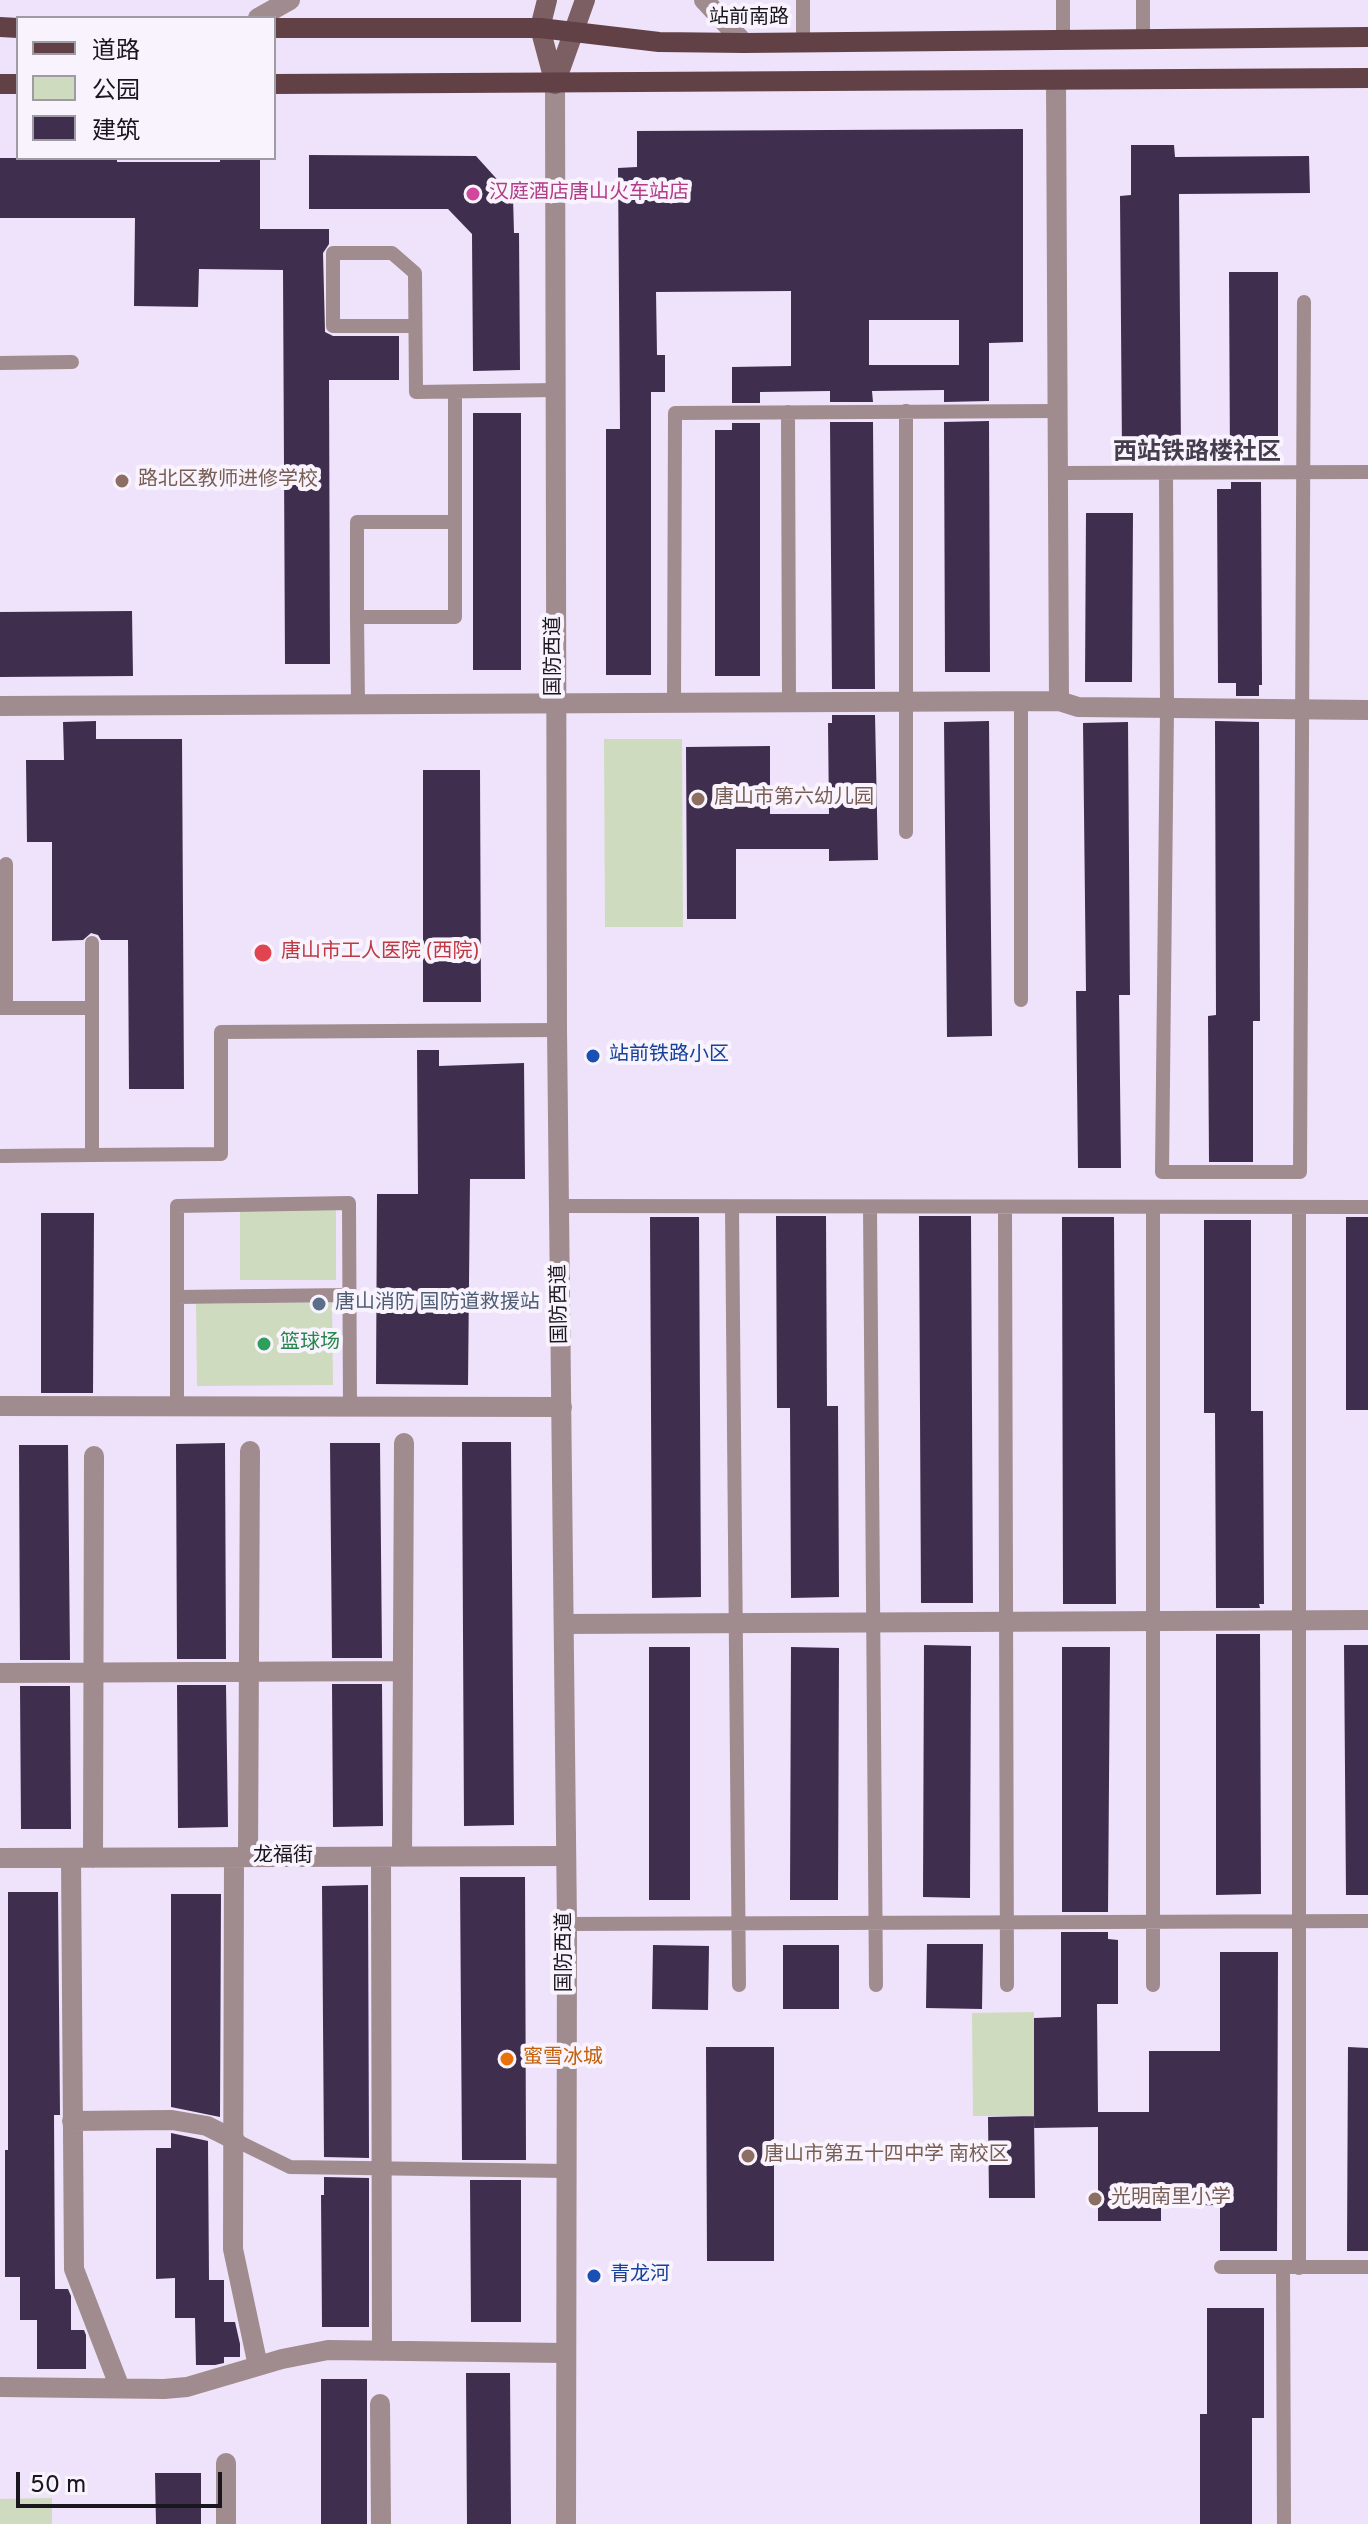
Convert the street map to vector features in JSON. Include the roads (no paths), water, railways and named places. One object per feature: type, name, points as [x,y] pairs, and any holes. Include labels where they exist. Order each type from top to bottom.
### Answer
[{"type":"main road","name":"国防西道","points":[[547,0],[540,28],[555,84]]},
{"type":"main road","name":"国防西道","points":[[555,84],[585,0]]},
{"type":"main road","name":"站前南路","points":[[276,28],[540,28],[659,42],[744,43],[1368,37]]},
{"type":"main road","points":[[276,84],[1368,78]]},
{"type":"street","points":[[262,16],[290,0]]},
{"type":"street","points":[[704,0],[744,43]]},
{"type":"street","points":[[1056,80],[1059,701]]},
{"type":"street","name":"国防西道","points":[[555,84],[557,1030],[567,1924],[566,2524]]},
{"type":"street","points":[[0,706],[1059,701],[1078,707],[1368,710]]},
{"type":"street","points":[[0,1406],[562,1407]]},
{"type":"street","points":[[402,1857],[404,1443]]},
{"type":"street","points":[[250,1451],[250,1672],[241,1857],[233,2249],[258,2366]]},
{"type":"street","points":[[93,1858],[94,1456]]},
{"type":"street","points":[[564,1624],[1368,1620]]},
{"type":"street","points":[[0,1673],[403,1671]]},
{"type":"street","name":"龙福街","points":[[0,1858],[566,1856]]},
{"type":"street","points":[[381,1857],[382,2351]]},
{"type":"street","points":[[71,1858],[74,2269],[120,2388]]},
{"type":"street","points":[[72,2121],[172,2120],[207,2126],[235,2140]]},
{"type":"street","points":[[0,2387],[187,2387],[328,2350],[565,2353]]},
{"type":"street","points":[[380,2404],[381,2524]]},
{"type":"street","points":[[226,2463],[226,2524]]},
{"type":"lane","points":[[803,0],[803,43]]},
{"type":"lane","points":[[1063,0],[1063,40]]},
{"type":"lane","points":[[1143,0],[1143,39]]},
{"type":"lane","points":[[415,326],[333,326],[333,253],[392,253],[415,273],[416,392],[555,390]]},
{"type":"lane","points":[[1166,473],[1162,1172],[1300,1172],[1304,302]]},
{"type":"lane","points":[[0,363],[72,362]]},
{"type":"lane","points":[[357,617],[455,617],[455,392]]},
{"type":"lane","points":[[906,411],[906,832]]},
{"type":"lane","points":[[674,703],[675,413],[1057,411]]},
{"type":"lane","points":[[788,412],[789,702]]},
{"type":"lane","points":[[1058,473],[1368,472]]},
{"type":"lane","points":[[358,704],[357,522],[455,522]]},
{"type":"lane","points":[[1021,701],[1021,1000]]},
{"type":"lane","points":[[6,864],[3,1008],[92,1008]]},
{"type":"lane","points":[[92,943],[92,1155]]},
{"type":"lane","points":[[0,1156],[221,1154],[221,1032],[557,1030]]},
{"type":"lane","points":[[177,1406],[177,1206],[349,1203],[350,1406]]},
{"type":"lane","points":[[560,1206],[1368,1207]]},
{"type":"lane","points":[[732,1207],[739,1985]]},
{"type":"lane","points":[[870,1207],[876,1985]]},
{"type":"lane","points":[[1005,1207],[1007,1985]]},
{"type":"lane","points":[[1153,1207],[1153,1985]]},
{"type":"lane","points":[[1299,1207],[1299,2268]]},
{"type":"lane","points":[[177,1297],[349,1295]]},
{"type":"lane","points":[[567,1924],[1368,1921]]},
{"type":"lane","points":[[235,2140],[290,2167],[566,2171]]},
{"type":"lane","points":[[1221,2267],[1368,2267]]},
{"type":"lane","points":[[1283,2268],[1284,2524]]},
{"type":"place","name":"汉庭酒店唐山火车站店","points":[[473,194]]},
{"type":"place","name":"路北区教师进修学校","points":[[122,481]]},
{"type":"place","name":"唐山市第六幼儿园","points":[[698,799]]},
{"type":"place","name":"唐山市工人医院 (西院)","points":[[263,953]]},
{"type":"place","name":"站前铁路小区","points":[[593,1056]]},
{"type":"place","name":"唐山消防 国防道救援站","points":[[319,1304]]},
{"type":"place","name":"篮球场","points":[[264,1344]]},
{"type":"place","name":"蜜雪冰城","points":[[507,2059]]},
{"type":"place","name":"唐山市第五十四中学 南校区","points":[[748,2156]]},
{"type":"place","name":"光明南里小学","points":[[1095,2199]]},
{"type":"place","name":"青龙河","points":[[594,2276]]},
{"type":"district","name":"西站铁路楼社区","points":[[1197,454]]}]
